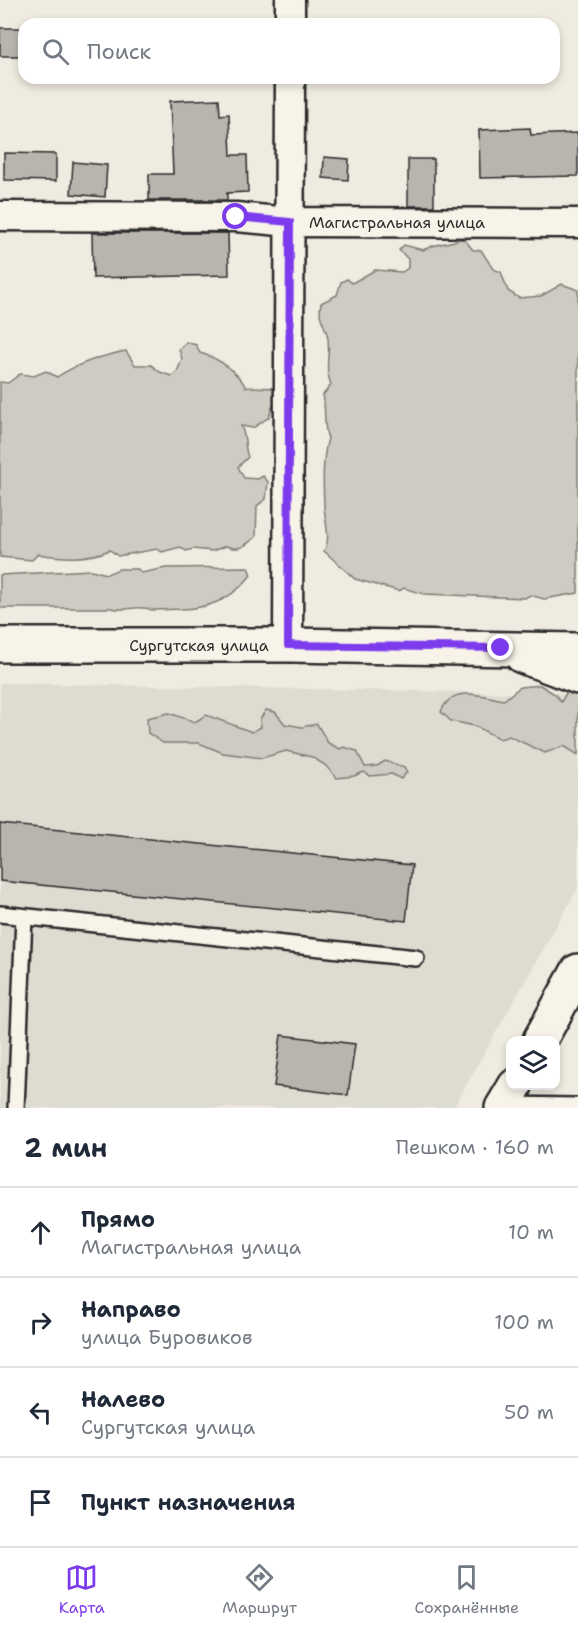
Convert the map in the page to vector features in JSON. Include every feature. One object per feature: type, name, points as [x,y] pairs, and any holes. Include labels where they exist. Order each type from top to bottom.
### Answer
[{"type":"main road","name":"Сургутская улица","points":[[0,645],[288,645],[578,650]]},
{"type":"main road","points":[[501,648],[578,678]]},
{"type":"main road","points":[[543,1036],[578,971]]},
{"type":"street","points":[[290,0],[290,18]]},
{"type":"street","points":[[288,645],[290,84]]},
{"type":"street","name":"Магистральная улица","points":[[0,216],[236,217],[290,222],[578,223]]},
{"type":"lane","points":[[0,914],[416,958]]},
{"type":"lane","points":[[16,1108],[24,917]]},
{"type":"lane","points":[[507,1100],[578,1106]]},
{"type":"shaded area","points":[[460,239],[465,240],[473,250],[481,250],[493,269],[501,272],[508,291],[519,298],[541,296],[562,284],[578,290],[578,593],[544,599],[530,595],[525,598],[424,594],[404,588],[399,591],[355,579],[324,551],[328,535],[324,511],[323,471],[328,438],[323,395],[331,385],[328,371],[328,340],[321,316],[321,303],[337,295],[341,282],[347,279],[352,283],[375,270],[402,272],[408,268],[408,259],[399,250],[404,245],[423,250]]},
{"type":"shaded area","points":[[186,342],[196,345],[200,353],[226,366],[246,387],[279,388],[281,400],[273,405],[269,417],[253,428],[241,426],[248,457],[238,467],[244,478],[258,479],[263,476],[268,482],[266,499],[257,506],[256,537],[239,548],[226,546],[212,551],[193,549],[186,551],[180,547],[162,552],[157,549],[118,556],[110,550],[74,557],[38,554],[32,560],[0,557],[0,382],[8,383],[20,374],[34,376],[46,371],[57,377],[90,361],[126,351],[135,365],[151,365],[171,376],[177,372],[182,359],[179,349]]},
{"type":"shaded area","points":[[248,567],[251,575],[229,596],[218,602],[194,608],[152,610],[147,608],[0,608],[0,575],[91,570],[107,574],[119,569],[138,569],[141,573],[166,568]]},
{"type":"shaded area","points":[[0,683],[567,694],[578,701],[578,888],[453,1108],[0,1108]]},
{"type":"shaded area","points":[[540,685],[555,694],[561,702],[568,690],[578,690],[578,755],[564,746],[545,753],[509,736],[500,739],[475,726],[451,721],[441,712],[446,703],[460,695],[477,695],[504,700],[520,687]]},
{"type":"shaded area","points":[[266,710],[275,712],[285,724],[302,727],[317,724],[328,743],[340,749],[344,747],[357,751],[365,767],[377,766],[385,761],[404,767],[407,772],[401,779],[392,774],[370,776],[364,772],[337,778],[325,765],[312,757],[286,751],[262,758],[223,753],[199,743],[163,743],[148,733],[147,718],[169,713],[195,722],[206,715],[252,732],[261,727],[260,719]]},
{"type":"building","points":[[0,28],[18,28],[18,56],[0,56]]},
{"type":"building","points":[[219,99],[220,115],[229,114],[231,155],[247,155],[248,192],[227,193],[227,200],[149,200],[149,174],[173,174],[170,101]]},
{"type":"building","points":[[530,128],[531,135],[578,133],[578,176],[480,178],[479,130]]},
{"type":"building","points":[[4,153],[56,154],[56,181],[4,180]]},
{"type":"building","points":[[324,157],[349,159],[348,180],[323,178]]},
{"type":"building","points":[[408,159],[434,159],[434,206],[408,206]]},
{"type":"building","points":[[73,162],[107,165],[105,197],[71,194]]},
{"type":"building","points":[[92,233],[228,233],[229,275],[93,278]]},
{"type":"building","points":[[0,824],[412,865],[406,921],[0,881]]},
{"type":"building","points":[[281,1035],[355,1044],[348,1095],[274,1086]]},
{"type":"route","points":[[236,217],[290,222],[288,645],[501,648]]}]
